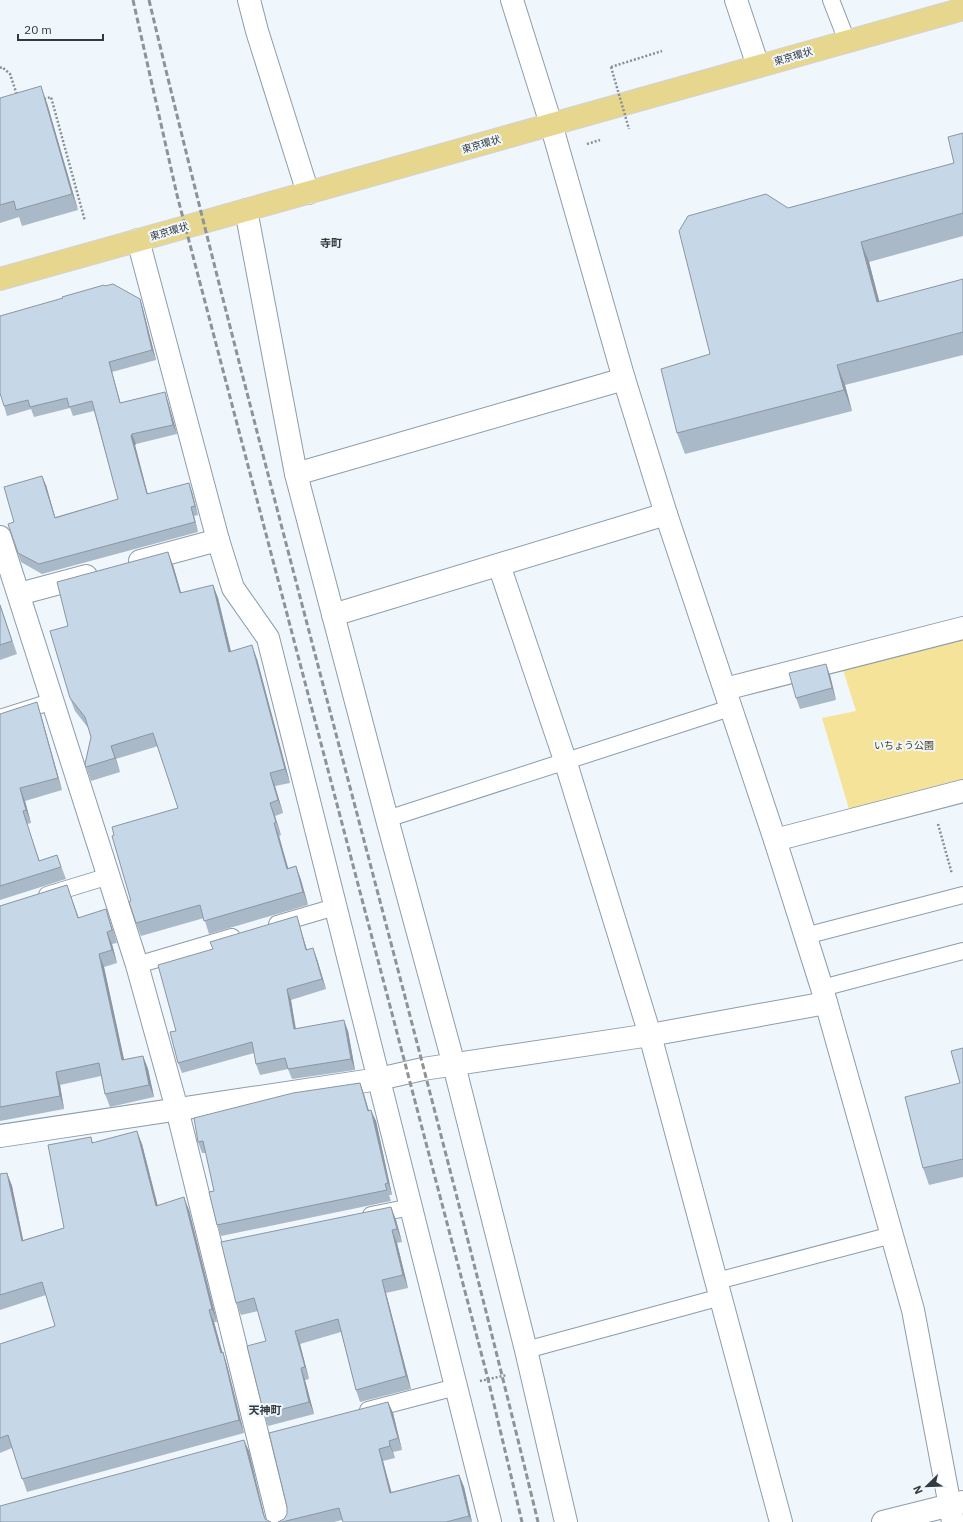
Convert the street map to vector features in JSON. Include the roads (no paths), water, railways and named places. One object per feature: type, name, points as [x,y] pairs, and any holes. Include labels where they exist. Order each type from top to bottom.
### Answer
[{"type":"highway","name":"東京環状","points":[[0,279],[963,9]]},
{"type":"street","points":[[249,0],[257,31],[299,160],[308,193]]},
{"type":"street","points":[[512,0],[551,124],[624,379],[666,514],[775,840],[824,996],[913,1310],[955,1510],[883,1522]]},
{"type":"street","points":[[736,0],[758,66]]},
{"type":"street","points":[[246,210],[296,474],[386,819],[454,1065],[528,1360],[566,1522]]},
{"type":"street","points":[[138,240],[218,540],[233,588],[268,638],[490,1522]]},
{"type":"street","points":[[296,474],[624,379]]},
{"type":"street","points":[[334,615],[666,514]]},
{"type":"street","points":[[0,537],[137,965],[177,1109],[219,1246],[258,1439],[279,1522]]},
{"type":"street","points":[[19,594],[218,540]]},
{"type":"street","points":[[499,565],[565,760],[650,1035],[781,1522]]},
{"type":"street","points":[[728,699],[963,628]]},
{"type":"street","points":[[775,840],[963,790]]},
{"type":"street","points":[[0,1136],[379,1079],[423,1069],[650,1035],[824,996]]},
{"type":"lane","points":[[832,0],[847,41]]},
{"type":"lane","points":[[386,819],[565,760],[728,699]]},
{"type":"lane","points":[[0,718],[53,701]]},
{"type":"lane","points":[[36,898],[109,876]]},
{"type":"lane","points":[[805,936],[961,896]]},
{"type":"lane","points":[[137,965],[335,908]]},
{"type":"lane","points":[[824,996],[963,951]]},
{"type":"lane","points":[[357,1218],[411,1207]]},
{"type":"lane","points":[[528,1360],[719,1289],[892,1235]]},
{"type":"lane","points":[[357,1413],[456,1387]]},
{"type":"railway","points":[[133,0],[177,195],[488,1379],[522,1522]]},
{"type":"railway","points":[[149,0],[244,381],[491,1331],[538,1522]]},
{"type":"district","name":"寺町","points":[[331,243]]},
{"type":"district","name":"天神町","points":[[265,1410]]},
{"type":"park label","name":"いちょう公園","points":[[904,745]]}]
